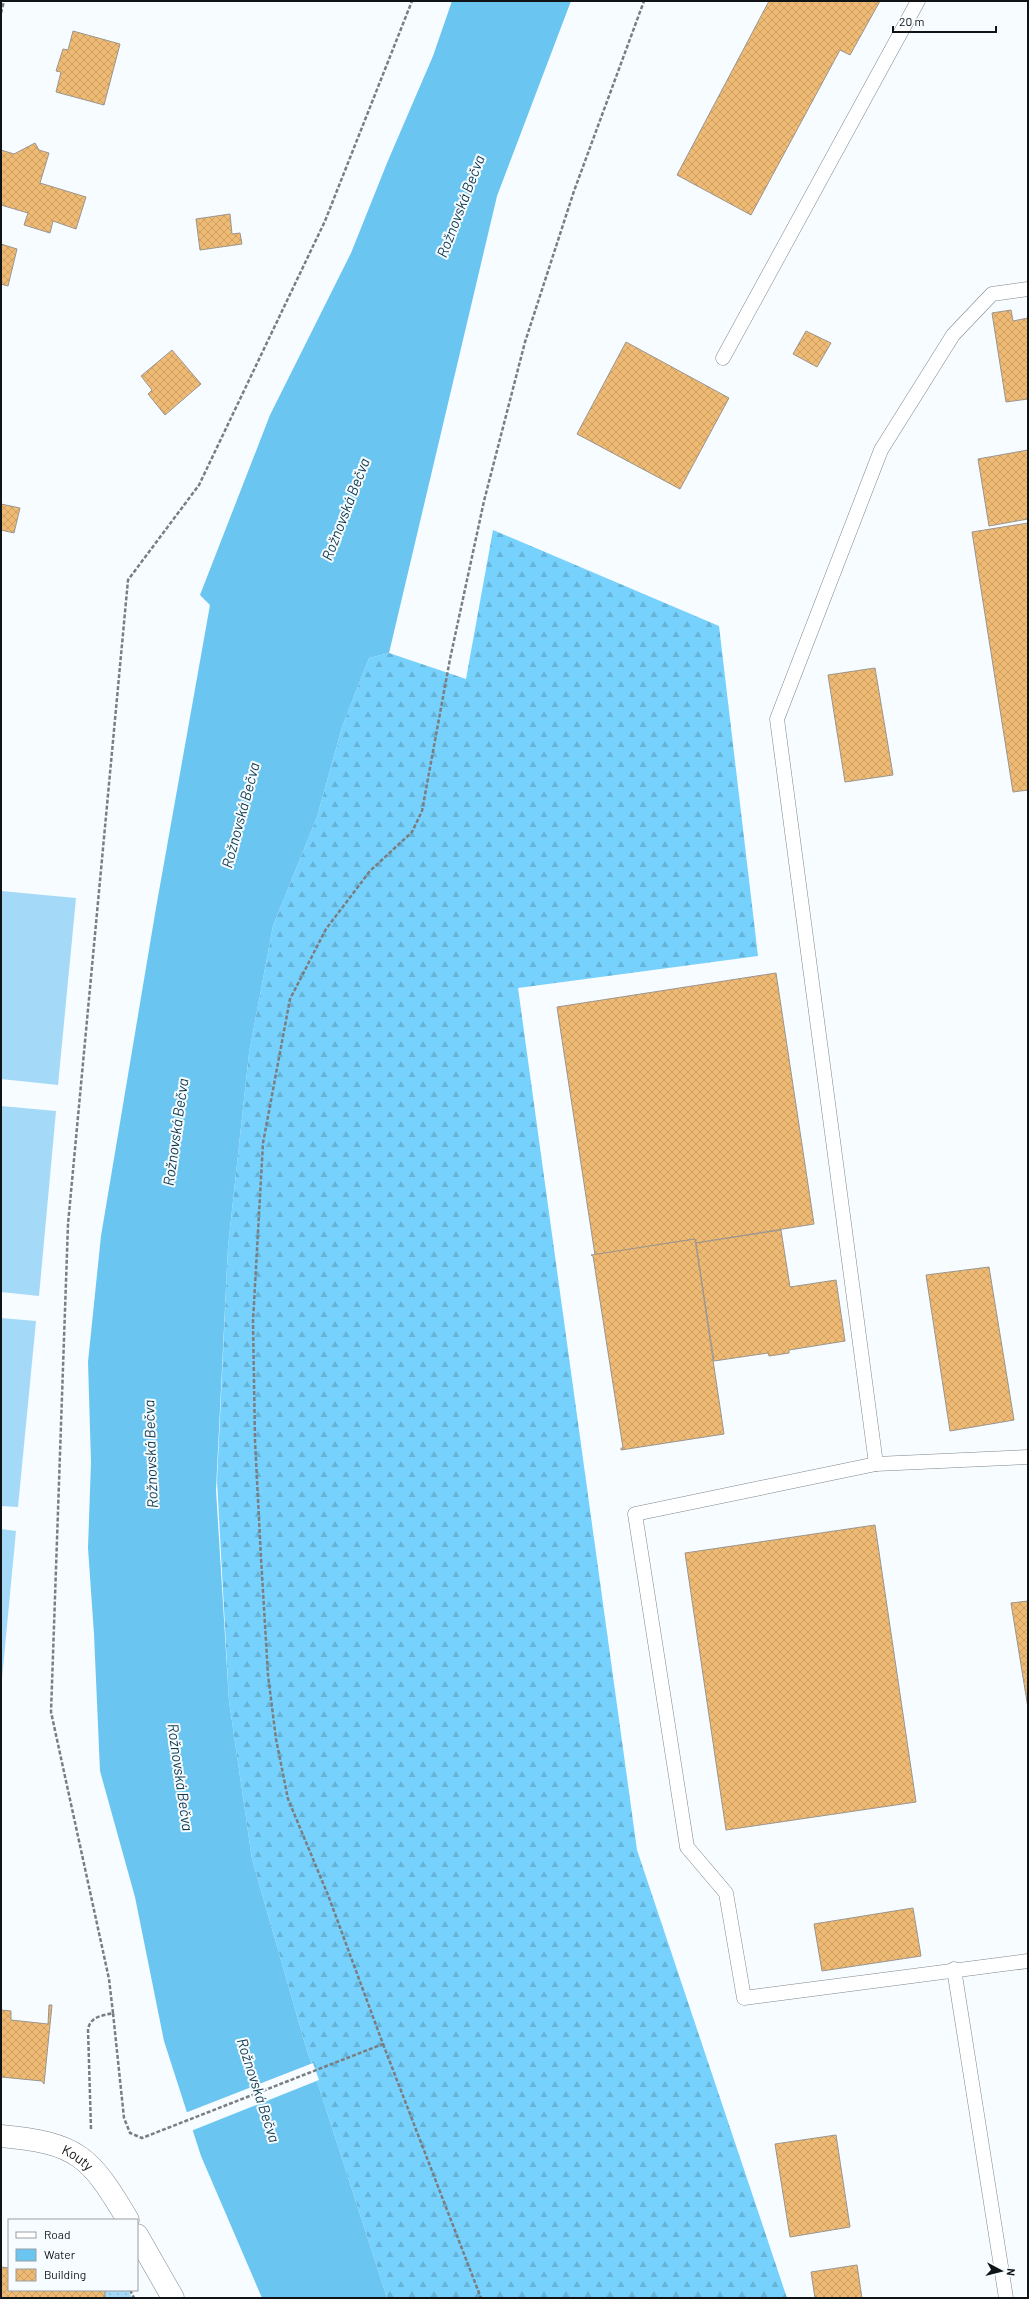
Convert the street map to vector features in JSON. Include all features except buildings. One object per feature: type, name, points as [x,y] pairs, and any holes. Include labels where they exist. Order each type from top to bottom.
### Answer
[{"type":"street","name":"Kouty","points":[[1,2136],[20,2138],[59,2147],[85,2160],[103,2180],[127,2219]]},
{"type":"street","points":[[138,2237],[173,2298]]},
{"type":"lane","points":[[723,358],[918,1]]},
{"type":"lane","points":[[876,1464],[778,719],[881,450],[953,335],[992,294],[1028,289]]},
{"type":"lane","points":[[1028,1457],[876,1464],[635,1514],[687,1847],[726,1893],[744,1998],[954,1969],[1028,1961]]},
{"type":"lane","points":[[954,1969],[1006,2298]]},
{"type":"path","points":[[1,13],[4,1]]},
{"type":"path","points":[[383,2044],[151,2136],[136,2137],[130,2133],[126,2125],[109,1979],[51,1712],[68,1224],[128,580],[198,485],[325,221],[412,1]]},
{"type":"path","points":[[481,2298],[383,2044],[328,1895],[288,1799],[276,1739],[268,1675],[254,1441],[253,1321],[263,1143],[290,999],[326,930],[370,871],[412,832],[422,811],[450,659],[484,501],[525,342],[574,191],[644,1]]},
{"type":"path","points":[[90,2134],[88,2029],[90,2023],[97,2017],[114,2013]]},
{"type":"shaded area","points":[[1,891],[76,898],[58,1085],[1,1079]]},
{"type":"shaded area","points":[[1,1106],[56,1111],[39,1296],[1,1292]]},
{"type":"shaded area","points":[[1,1318],[36,1321],[18,1507],[1,1506]]},
{"type":"shaded area","points":[[1,1529],[16,1531],[1,1689]]},
{"type":"shaded area","points":[[105,2291],[128,2291],[132,2298],[105,2298]]},
{"type":"green space","points":[[493,530],[719,626],[758,956],[518,988],[637,1850],[787,2298],[387,2298],[305,2044],[252,1859],[229,1701],[217,1481],[228,1247],[249,1053],[273,926],[317,817],[342,727],[369,658],[389,653],[466,679]]},
{"type":"water","name":"Rožnovská Bečva","points":[[452,1],[571,1],[497,196],[389,653],[369,658],[342,727],[317,817],[273,926],[249,1053],[228,1247],[216,1490],[229,1701],[252,1859],[305,2044],[387,2298],[262,2298],[201,2156],[164,2041],[135,1897],[100,1771],[94,1634],[88,1548],[91,1462],[88,1362],[101,1236],[156,908],[210,605],[200,595],[270,415],[351,253],[387,163],[433,56]]},
{"type":"pier","points":[[313,2063],[319,2080],[191,2131],[185,2113]]}]
